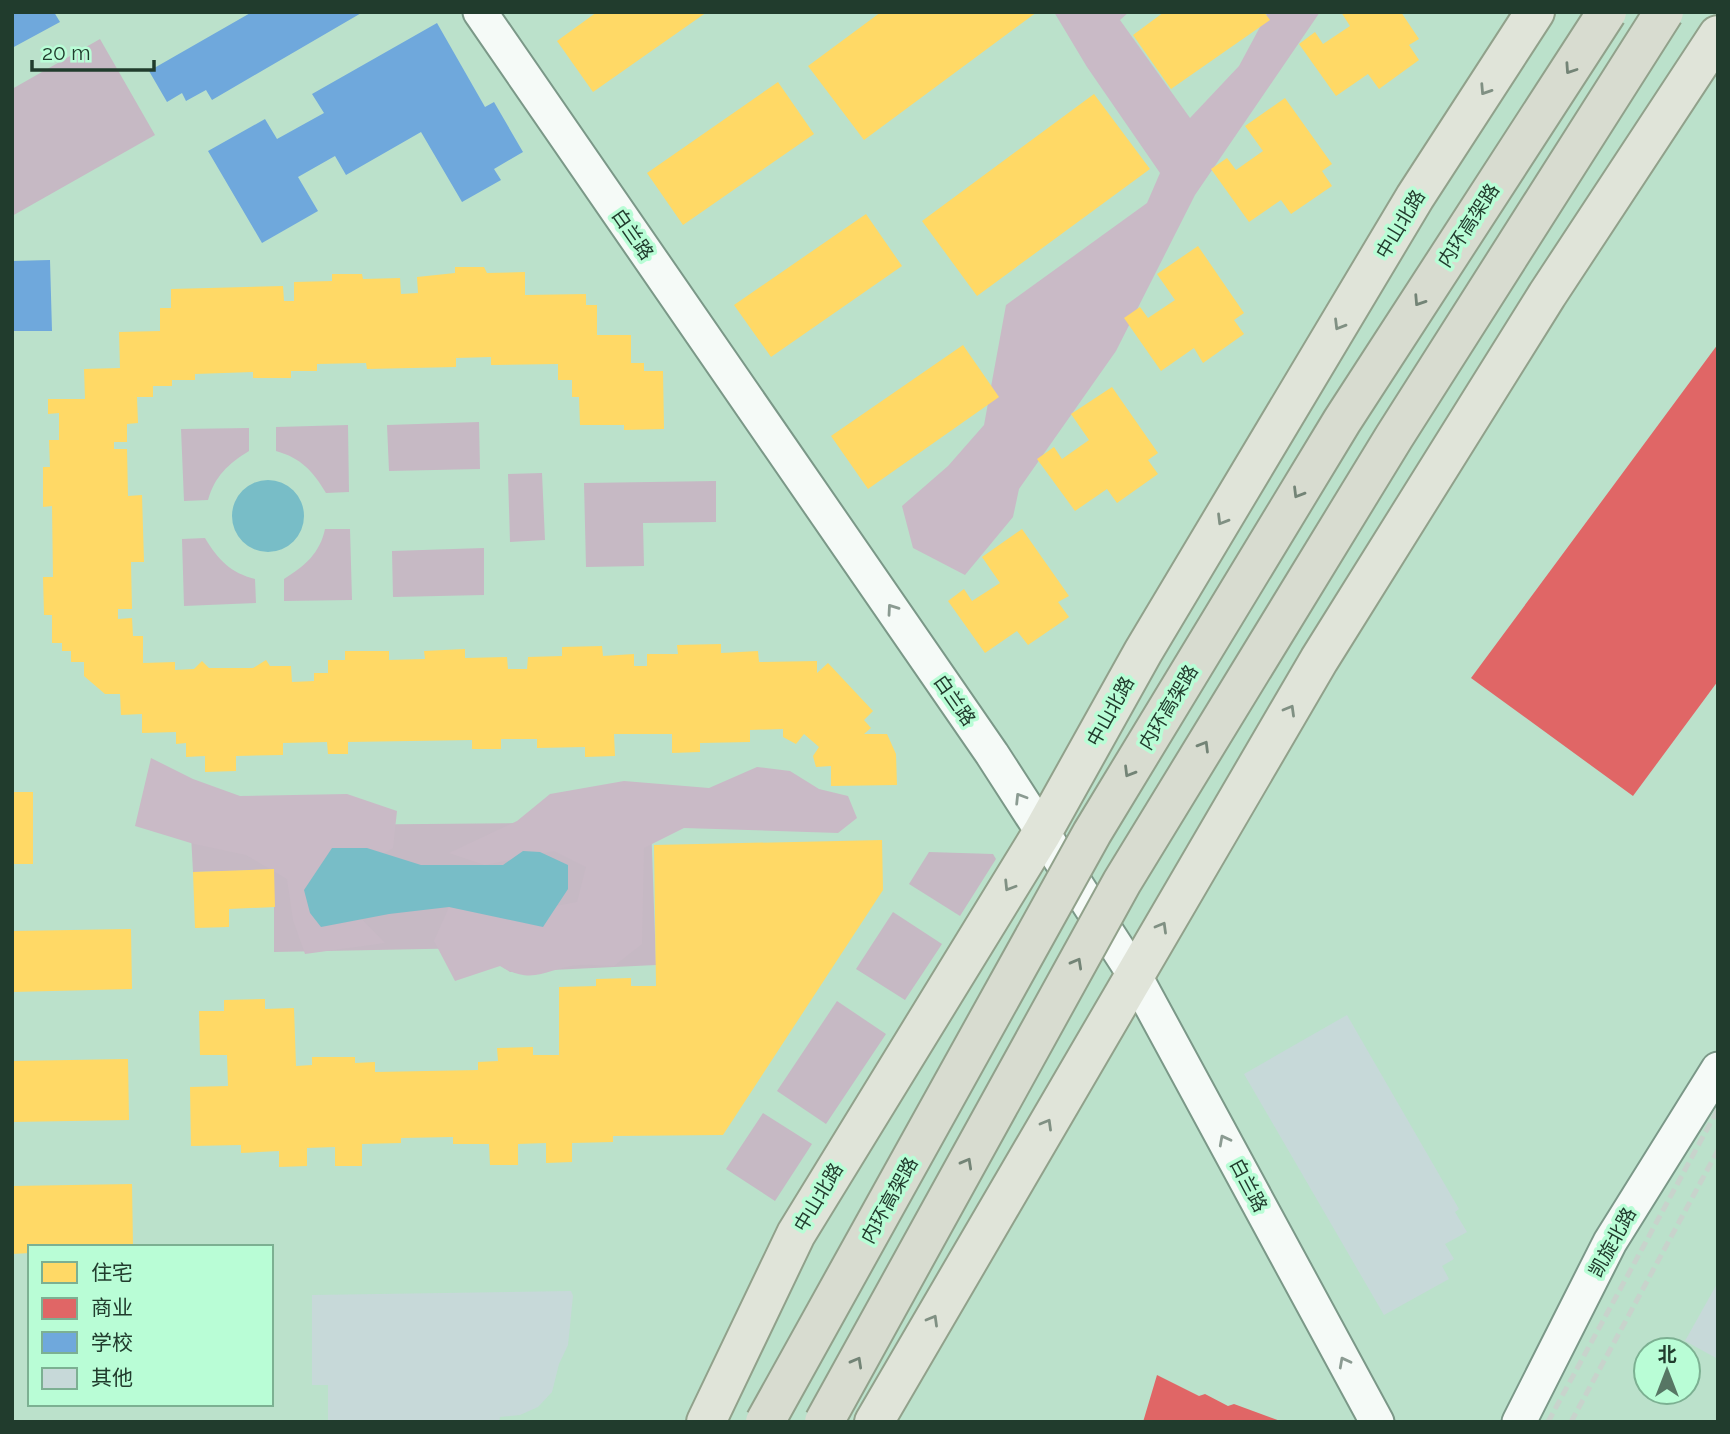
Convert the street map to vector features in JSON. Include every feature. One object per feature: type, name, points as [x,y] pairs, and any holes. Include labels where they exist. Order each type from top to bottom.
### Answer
[{"type":"highway","name":"内环高架路","points":[[765,1422],[1099,821],[1342,421],[1608,12]]},
{"type":"highway","points":[[824,1422],[1122,882],[1394,437],[1664,12]]},
{"type":"main road","name":"中山北路","points":[[706,1422],[796,1234],[1042,833],[1143,652],[1415,197],[1535,12]]},
{"type":"main road","points":[[874,1422],[1344,620],[1547,295],[1718,35]]},
{"type":"street","name":"白兰路","points":[[480,12],[977,732],[1135,974],[1377,1422]]},
{"type":"street","name":"凯旋北路","points":[[1519,1422],[1609,1242],[1718,1069]]},
{"type":"shaded area","points":[[1054,12],[1129,12],[1120,20],[1190,118],[1239,66],[1268,12],[1320,12],[1195,195],[1116,351],[1019,489],[1013,517],[965,575],[913,548],[902,506],[948,466],[984,425],[1006,305],[1147,203],[1160,173],[1087,67]]},
{"type":"shaded area","points":[[100,39],[155,135],[12,216],[12,89]]},
{"type":"shaded area","points":[[479,422],[480,469],[389,471],[387,425]]},
{"type":"shaded area","points":[[348,425],[349,492],[326,493],[306,466],[293,457],[276,451],[276,427]]},
{"type":"shaded area","points":[[249,428],[249,451],[223,471],[208,500],[184,501],[181,429]]},
{"type":"shaded area","points":[[542,473],[545,540],[510,542],[508,474]]},
{"type":"shaded area","points":[[716,481],[716,522],[643,523],[644,566],[586,567],[584,483]]},
{"type":"shaded area","points":[[325,529],[350,529],[352,600],[284,601],[284,579],[310,558],[323,538]]},
{"type":"shaded area","points":[[205,538],[226,564],[255,579],[256,603],[184,606],[182,539]]},
{"type":"shaded area","points":[[484,548],[484,595],[393,597],[392,551]]},
{"type":"shaded area","points":[[151,758],[193,779],[240,796],[347,794],[397,811],[393,848],[353,873],[345,902],[385,943],[305,954],[293,920],[287,879],[246,855],[194,844],[135,826]]},
{"type":"shaded area","points":[[757,767],[790,771],[819,789],[848,796],[857,818],[838,833],[684,828],[644,848],[642,944],[614,966],[569,966],[541,974],[523,975],[500,966],[455,981],[434,941],[449,907],[513,914],[577,902],[586,867],[554,851],[485,865],[449,853],[517,821],[550,794],[624,781],[709,788]]},
{"type":"shaded area","points":[[651,822],[656,965],[510,972],[475,948],[274,952],[274,870],[193,872],[191,835],[207,826]]},
{"type":"shaded area","points":[[929,852],[993,854],[996,859],[960,916],[909,884]]},
{"type":"shaded area","points":[[893,912],[942,944],[905,1000],[856,969]]},
{"type":"shaded area","points":[[837,1001],[886,1034],[826,1124],[777,1091]]},
{"type":"shaded area","points":[[763,1113],[812,1144],[775,1201],[726,1169]]},
{"type":"water","points":[[268,480],[288,486],[298,496],[304,516],[298,536],[288,546],[268,552],[248,546],[238,536],[232,516],[238,496],[248,486]]},
{"type":"water","points":[[332,848],[367,848],[421,865],[503,865],[523,851],[540,852],[568,865],[568,889],[543,927],[449,907],[389,914],[321,927],[310,913],[304,890]]},
{"type":"building: 住宅","points":[[597,12],[707,12],[593,92],[557,41]]},
{"type":"building: 住宅","points":[[881,12],[1037,12],[864,140],[808,66]]},
{"type":"building: 住宅","points":[[1164,12],[1264,12],[1270,20],[1171,89],[1133,35]]},
{"type":"building: 住宅","points":[[1341,12],[1401,12],[1419,39],[1409,45],[1419,60],[1379,89],[1368,74],[1336,96],[1299,44],[1315,32],[1323,44],[1350,26]]},
{"type":"building: 住宅","points":[[778,82],[814,134],[683,225],[647,173]]},
{"type":"building: 住宅","points":[[1094,94],[1150,169],[977,296],[922,221]]},
{"type":"building: 住宅","points":[[1285,98],[1332,164],[1322,171],[1332,186],[1291,214],[1281,200],[1249,222],[1211,169],[1227,158],[1236,170],[1263,151],[1245,126]]},
{"type":"building: 住宅","points":[[866,214],[902,266],[771,357],[734,305]]},
{"type":"building: 住宅","points":[[1198,246],[1244,313],[1234,320],[1244,334],[1203,363],[1194,348],[1161,371],[1124,318],[1140,307],[1148,318],[1175,300],[1157,274]]},
{"type":"building: 住宅","points":[[455,267],[484,267],[487,273],[525,272],[525,295],[586,294],[586,305],[597,305],[597,335],[631,335],[631,363],[644,363],[644,371],[663,371],[664,429],[624,430],[624,425],[580,425],[579,397],[572,397],[572,380],[558,380],[558,364],[491,365],[491,357],[456,358],[456,367],[367,369],[366,363],[317,364],[317,371],[291,371],[291,378],[253,378],[253,372],[195,374],[195,380],[172,380],[172,386],[153,386],[153,397],[137,397],[138,423],[127,424],[127,442],[114,442],[114,449],[127,449],[128,496],[142,495],[144,562],[131,562],[132,609],[118,609],[118,619],[132,618],[133,636],[143,636],[143,663],[175,662],[175,670],[194,669],[202,661],[209,668],[253,668],[266,660],[270,666],[291,666],[292,682],[314,681],[314,673],[328,673],[328,660],[345,660],[345,651],[389,651],[389,660],[425,659],[424,651],[465,649],[465,658],[507,657],[508,669],[527,669],[528,657],[562,656],[562,647],[602,646],[603,656],[634,654],[634,666],[647,666],[647,654],[678,654],[677,645],[721,644],[721,653],[758,651],[759,662],[817,661],[817,673],[828,663],[873,711],[864,720],[871,728],[864,734],[887,734],[896,754],[897,785],[831,786],[831,766],[816,767],[813,756],[819,747],[804,734],[796,744],[783,737],[783,729],[750,730],[750,742],[700,743],[700,752],[672,753],[672,734],[614,734],[615,756],[585,757],[585,747],[537,748],[537,739],[501,739],[501,749],[472,749],[472,740],[348,742],[348,754],[328,754],[327,742],[283,743],[283,755],[236,756],[236,771],[205,772],[205,756],[186,757],[186,743],[176,744],[176,732],[142,733],[142,714],[121,715],[120,694],[105,694],[84,676],[84,662],[71,662],[71,651],[62,651],[62,643],[52,643],[52,615],[44,615],[43,577],[53,577],[52,506],[43,507],[43,467],[50,467],[49,440],[59,440],[59,413],[48,414],[48,399],[85,399],[84,369],[120,368],[119,332],[160,331],[160,308],[171,308],[171,289],[283,286],[284,301],[294,301],[294,282],[332,281],[332,274],[362,274],[363,279],[400,278],[401,294],[418,293],[417,277],[455,273]]},
{"type":"building: 住宅","points":[[963,345],[999,397],[868,489],[831,436]]},
{"type":"building: 住宅","points":[[1112,387],[1158,453],[1148,460],[1158,474],[1117,503],[1107,489],[1075,511],[1037,459],[1054,447],[1062,459],[1089,440],[1071,414]]},
{"type":"building: 住宅","points":[[1022,529],[1069,596],[1058,602],[1069,617],[1028,645],[1017,631],[985,653],[948,601],[964,589],[972,601],[1000,583],[982,557]]},
{"type":"building: 住宅","points":[[12,792],[33,792],[33,864],[12,864]]},
{"type":"building: 住宅","points":[[882,840],[883,890],[723,1135],[613,1136],[613,1142],[572,1143],[572,1162],[546,1163],[546,1143],[518,1144],[518,1165],[490,1165],[489,1144],[453,1144],[453,1137],[401,1138],[401,1143],[362,1144],[362,1166],[335,1166],[335,1147],[307,1148],[307,1166],[279,1167],[279,1151],[241,1153],[241,1145],[191,1146],[190,1087],[228,1086],[227,1055],[200,1055],[199,1011],[224,1011],[224,1000],[265,999],[265,1009],[294,1008],[296,1066],[312,1065],[312,1057],[355,1057],[355,1063],[375,1062],[375,1072],[478,1070],[478,1062],[498,1061],[497,1048],[533,1047],[533,1055],[559,1055],[559,987],[596,986],[596,979],[631,978],[631,986],[656,986],[654,845]]},
{"type":"building: 住宅","points":[[274,869],[275,907],[229,909],[229,927],[195,928],[193,872]]},
{"type":"building: 住宅","points":[[131,929],[132,989],[12,992],[12,931]]},
{"type":"building: 住宅","points":[[128,1059],[129,1120],[12,1122],[12,1061]]},
{"type":"building: 住宅","points":[[132,1184],[133,1245],[28,1245],[28,1253],[12,1254],[12,1186]]},
{"type":"building: 商业","points":[[1718,344],[1718,681],[1633,796],[1471,678]]},
{"type":"building: 商业","points":[[1157,1375],[1199,1396],[1205,1394],[1228,1406],[1234,1404],[1283,1422],[1143,1422]]},
{"type":"building: 学校","points":[[12,12],[54,12],[60,22],[12,48]]},
{"type":"building: 学校","points":[[252,12],[363,12],[212,100],[206,90],[186,101],[182,93],[167,102],[149,71]]},
{"type":"building: 学校","points":[[437,23],[485,107],[494,102],[523,152],[494,169],[501,180],[462,202],[421,132],[346,175],[335,156],[298,177],[318,211],[262,243],[208,151],[265,119],[277,139],[324,113],[312,94]]},
{"type":"building: 学校","points":[[50,260],[52,331],[12,331],[12,261]]},
{"type":"building: 其他","points":[[1347,1015],[1459,1209],[1455,1212],[1467,1232],[1445,1244],[1454,1259],[1442,1266],[1449,1279],[1384,1315],[1244,1074]]},
{"type":"building: 其他","points":[[1718,1282],[1718,1359],[1702,1350],[1702,1336],[1688,1336]]},
{"type":"building: 其他","points":[[571,1291],[573,1296],[568,1345],[559,1364],[552,1392],[538,1407],[520,1415],[500,1417],[499,1422],[328,1422],[328,1385],[312,1385],[312,1295]]},
{"type":"railway","points":[[1548,1422],[1718,1109]]},
{"type":"railway","points":[[1571,1422],[1718,1150]]}]
